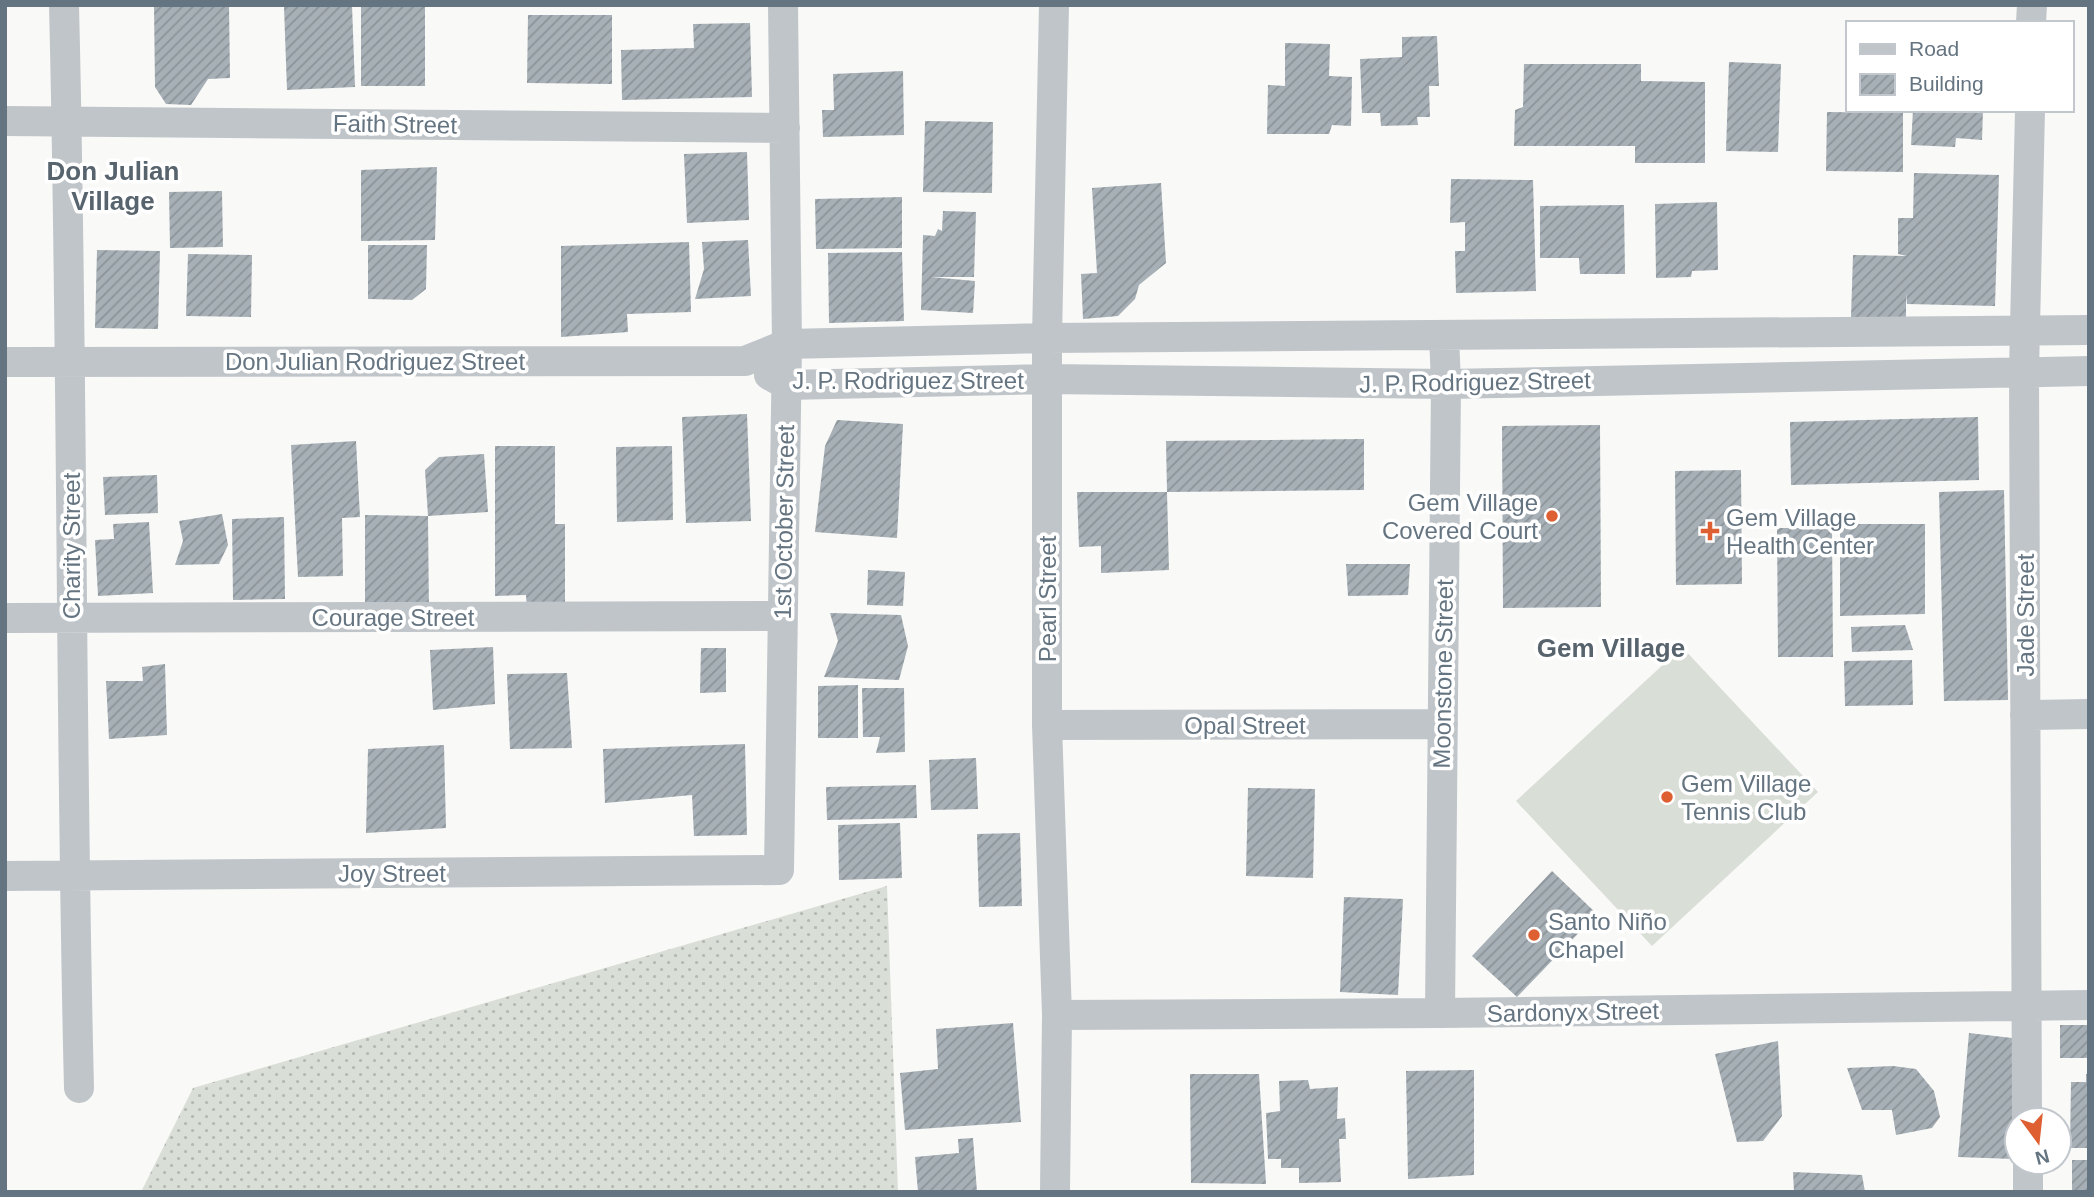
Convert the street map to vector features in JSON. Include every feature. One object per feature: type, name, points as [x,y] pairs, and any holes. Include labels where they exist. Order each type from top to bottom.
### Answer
[{"type":"street","name":"Charity Street","points":[[64,5],[79,1088]]},
{"type":"street","name":"1st October Street","points":[[779,870],[787,385],[783,5]]},
{"type":"street","name":"Pearl Street","points":[[1054,5],[1047,338],[1047,725],[1057,1015],[1055,1192]]},
{"type":"street","name":"Jade Street","points":[[2027,1106],[2024,371],[2030,112]]},
{"type":"street","name":"Faith Street","points":[[5,121],[785,128]]},
{"type":"street","name":"J. P. Rodriguez Street","points":[[745,361],[787,344],[1047,338],[2089,330]]},
{"type":"street","points":[[1715,378],[1716,332]]},
{"type":"street","name":"Moonstone Street","points":[[1440,1013],[1446,384],[1444,335]]},
{"type":"street","points":[[1277,382],[1278,336]]},
{"type":"street","name":"J. P. Rodriguez Street","points":[[745,361],[787,385],[1048,379],[1446,384],[2089,371]]},
{"type":"street","name":"Don Julian Rodriguez Street","points":[[5,362],[745,361]]},
{"type":"street","name":"Courage Street","points":[[5,618],[782,616]]},
{"type":"street","points":[[2025,715],[2089,714]]},
{"type":"street","name":"Opal Street","points":[[1047,725],[1443,724]]},
{"type":"street","name":"Joy Street","points":[[5,876],[779,870]]},
{"type":"street","name":"Sardonyx Street","points":[[1057,1015],[2089,1005]]},
{"type":"shaded area","name":"Gem Village Tennis Club","points":[[1682,647],[1818,792],[1652,946],[1516,801]]},
{"type":"shaded area","points":[[887,886],[898,1192],[141,1192],[193,1088]]},
{"type":"building","points":[[229,5],[230,78],[208,79],[191,105],[166,104],[155,87],[154,6]]},
{"type":"building","points":[[352,5],[355,87],[287,90],[284,7]]},
{"type":"building","points":[[361,6],[425,6],[425,86],[361,86]]},
{"type":"building","points":[[528,15],[612,15],[612,84],[527,83]]},
{"type":"building","points":[[750,23],[752,97],[622,100],[621,50],[694,48],[693,24]]},
{"type":"building","points":[[1437,36],[1439,86],[1429,86],[1430,117],[1417,117],[1418,125],[1381,126],[1380,113],[1362,113],[1360,59],[1402,57],[1402,37]]},
{"type":"building","points":[[1285,43],[1330,44],[1329,76],[1352,77],[1351,126],[1332,125],[1329,134],[1267,134],[1268,85],[1285,86]]},
{"type":"building","points":[[1729,62],[1781,64],[1778,152],[1726,151]]},
{"type":"building","points":[[1524,64],[1641,64],[1641,81],[1705,82],[1705,163],[1635,163],[1635,146],[1514,146],[1515,110],[1523,107]]},
{"type":"building","points":[[903,71],[904,135],[823,137],[822,110],[834,110],[833,74]]},
{"type":"building","points":[[1827,112],[1903,113],[1903,172],[1826,171]]},
{"type":"building","points":[[1913,112],[1983,112],[1982,140],[1956,138],[1955,147],[1911,145]]},
{"type":"building","points":[[925,121],[993,122],[992,193],[923,192]]},
{"type":"building","points":[[747,152],[749,220],[687,223],[684,154]]},
{"type":"building","points":[[437,167],[435,240],[361,241],[361,170]]},
{"type":"building","points":[[1914,173],[1999,175],[1995,306],[1907,304],[1906,293],[1906,317],[1851,317],[1853,255],[1907,256],[1898,254],[1898,218],[1913,218]]},
{"type":"building","points":[[1451,179],[1533,180],[1536,291],[1456,293],[1455,251],[1465,251],[1465,222],[1450,223]]},
{"type":"building","points":[[1161,183],[1166,263],[1139,285],[1135,299],[1118,316],[1083,319],[1081,274],[1097,273],[1092,188]]},
{"type":"building","points":[[222,191],[223,247],[170,248],[169,192]]},
{"type":"building","points":[[902,197],[902,248],[816,249],[815,199]]},
{"type":"building","points":[[1717,202],[1718,270],[1692,271],[1691,277],[1656,278],[1655,204]]},
{"type":"building","points":[[1624,205],[1625,274],[1580,274],[1579,258],[1540,258],[1540,206]]},
{"type":"building","points":[[943,211],[976,212],[974,277],[931,277],[975,281],[973,313],[921,310],[923,235],[935,236],[938,229],[942,231]]},
{"type":"building","points":[[748,240],[751,296],[695,299],[704,269],[702,242]]},
{"type":"building","points":[[689,242],[691,312],[627,314],[628,332],[561,337],[561,246]]},
{"type":"building","points":[[368,245],[427,245],[426,289],[412,300],[368,299]]},
{"type":"building","points":[[97,250],[160,251],[158,329],[95,328]]},
{"type":"building","points":[[902,252],[904,321],[829,323],[828,253]]},
{"type":"building","points":[[188,254],[252,255],[251,317],[186,316]]},
{"type":"building","points":[[747,414],[751,521],[686,523],[682,417]]},
{"type":"building","points":[[1978,417],[1979,480],[1791,485],[1790,422]]},
{"type":"building","points":[[837,420],[903,424],[897,538],[815,532],[825,446]]},
{"type":"building","name":"Gem Village Covered Court","points":[[1600,425],[1601,607],[1503,608],[1502,426]]},
{"type":"building","points":[[1364,439],[1364,490],[1167,492],[1166,441]]},
{"type":"building","points":[[356,441],[360,517],[342,518],[343,576],[298,577],[291,445]]},
{"type":"building","points":[[495,446],[555,446],[555,524],[565,524],[565,608],[527,608],[526,595],[495,596]]},
{"type":"building","points":[[672,446],[673,520],[617,522],[616,447]]},
{"type":"building","points":[[484,454],[488,512],[428,516],[425,470],[439,457]]},
{"type":"building","points":[[1741,470],[1742,584],[1676,585],[1675,471]]},
{"type":"building","points":[[157,475],[158,513],[105,515],[103,477]]},
{"type":"building","points":[[2004,490],[2008,700],[1944,701],[1939,492]]},
{"type":"building","points":[[1077,492],[1167,492],[1169,570],[1101,573],[1101,546],[1079,547]]},
{"type":"building","points":[[222,514],[228,545],[219,564],[175,565],[183,541],[179,521]]},
{"type":"building","points":[[365,515],[428,516],[429,614],[365,614]]},
{"type":"building","points":[[284,517],[285,599],[233,600],[232,519]]},
{"type":"building","points":[[149,522],[153,593],[98,596],[95,540],[114,539],[113,524]]},
{"type":"building","points":[[1840,524],[1925,524],[1925,614],[1840,616]]},
{"type":"building","points":[[1777,528],[1832,528],[1833,657],[1778,657]]},
{"type":"building","points":[[1346,564],[1410,564],[1408,595],[1348,596]]},
{"type":"building","points":[[868,570],[905,572],[903,606],[867,605]]},
{"type":"building","points":[[830,613],[901,615],[908,646],[899,680],[824,677],[838,641]]},
{"type":"building","points":[[1905,625],[1913,650],[1852,652],[1851,627]]},
{"type":"building","points":[[493,647],[495,704],[433,710],[430,650]]},
{"type":"building","points":[[701,648],[726,648],[726,692],[700,693]]},
{"type":"building","points":[[1912,660],[1913,705],[1845,706],[1844,661]]},
{"type":"building","points":[[165,664],[167,735],[109,739],[106,681],[143,681],[142,667]]},
{"type":"building","points":[[567,673],[572,748],[510,749],[507,674]]},
{"type":"building","points":[[858,685],[858,738],[818,738],[818,686]]},
{"type":"building","points":[[862,688],[904,688],[905,752],[876,753],[880,737],[863,737]]},
{"type":"building","points":[[745,744],[747,835],[694,836],[692,795],[605,803],[603,749]]},
{"type":"building","points":[[444,745],[446,828],[366,833],[368,749]]},
{"type":"building","points":[[976,758],[978,809],[931,810],[929,760]]},
{"type":"building","points":[[916,785],[917,818],[827,820],[826,787]]},
{"type":"building","points":[[1248,788],[1315,789],[1313,878],[1246,876]]},
{"type":"building","points":[[900,823],[902,878],[839,880],[838,825]]},
{"type":"building","points":[[1020,833],[1022,906],[979,907],[977,834]]},
{"type":"building","name":"Santo Niño Chapel","points":[[1552,871],[1597,914],[1517,997],[1472,956]]},
{"type":"building","points":[[1344,897],[1403,899],[1398,995],[1340,992]]},
{"type":"building","points":[[1013,1023],[1021,1122],[905,1130],[900,1073],[938,1069],[936,1029]]},
{"type":"building","points":[[2060,1025],[2089,1025],[2089,1058],[2060,1058]]},
{"type":"building","points":[[1969,1033],[2012,1038],[2013,1106],[2003,1106],[2003,1159],[1958,1157]]},
{"type":"building","points":[[1778,1041],[1782,1116],[1763,1141],[1737,1142],[1715,1054]]},
{"type":"building","points":[[1893,1066],[1916,1069],[1934,1091],[1940,1117],[1932,1128],[1896,1135],[1892,1110],[1862,1110],[1847,1068]]},
{"type":"building","points":[[1474,1070],[1474,1175],[1408,1179],[1406,1071]]},
{"type":"building","points":[[1190,1074],[1259,1074],[1266,1184],[1191,1183]]},
{"type":"building","points":[[2086,1074],[2089,1074],[2089,1148],[2073,1148],[2071,1082],[2086,1082]]},
{"type":"building","points":[[1308,1080],[1310,1089],[1338,1087],[1337,1119],[1345,1118],[1346,1139],[1339,1139],[1341,1182],[1299,1183],[1299,1168],[1281,1168],[1281,1159],[1268,1159],[1266,1113],[1280,1111],[1279,1081]]},
{"type":"building","points":[[973,1138],[977,1192],[918,1192],[915,1157],[959,1153],[958,1139]]},
{"type":"building","points":[[2073,1160],[2089,1160],[2089,1192],[2072,1192]]},
{"type":"building","points":[[1793,1172],[1862,1175],[1865,1192],[1794,1192]]},
{"type":"place","name":"Gem Village Covered Court","points":[[1552,516]]},
{"type":"place","name":"Gem Village Health Center","points":[[1710,531]]},
{"type":"place","name":"Gem Village Tennis Club","points":[[1667,797]]},
{"type":"place","name":"Santo Niño Chapel","points":[[1534,935]]},
{"type":"district","name":"Don Julian Village","points":[[113,186]]},
{"type":"district","name":"Gem Village","points":[[1611,648]]}]
